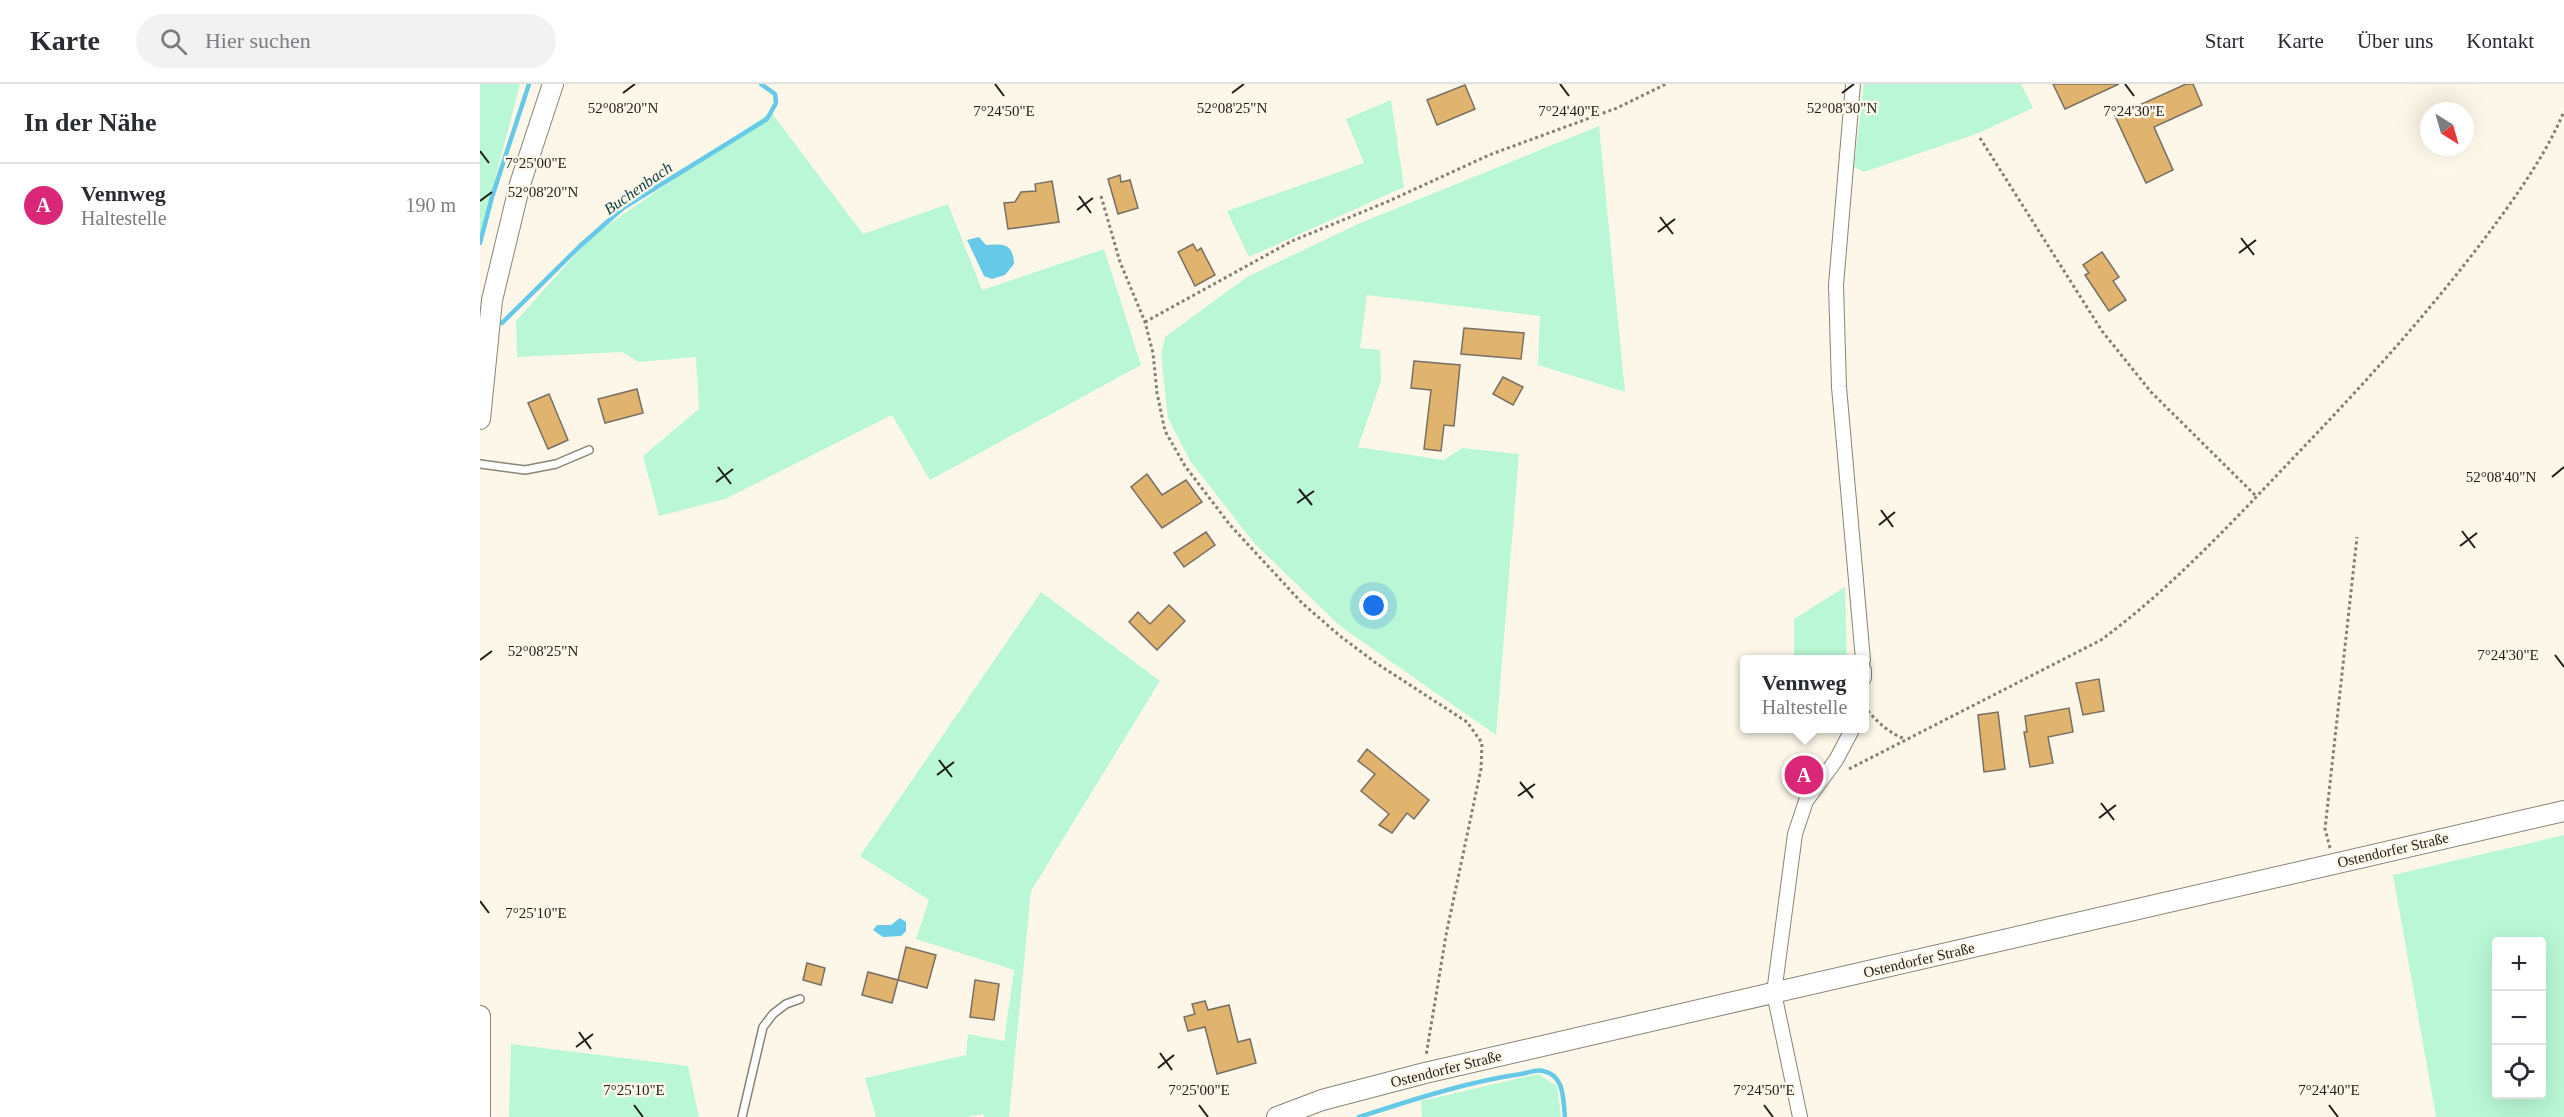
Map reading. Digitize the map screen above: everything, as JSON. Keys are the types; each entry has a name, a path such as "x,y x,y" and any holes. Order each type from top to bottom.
{"main road":[{"path":"480,418 492,300 520,184 553,84"},
{"name":"Ostendorfer Straße","path":"1277,1117 1322,1101 1425,1073 2564,811"},
{"path":"480,1016 480,1115"}],"street":[{"path":"1853,84 1836,285 1839,387 1863,655"},
{"path":"1800,1117 1774,993 1795,834 1806,801 1836,760 1851,733"}],"lane":[{"path":"480,464 525,471 556,464 589,450"},
{"path":"742,1117 763,1027 773,1014 786,1004 800,999"}],"path":[{"path":"1145,322 1292,241 1389,201 1489,155 1617,108 1666,84"},
{"path":"1848,770 2101,640 2138,614 2257,497 2373,375 2460,271 2520,191 2564,111"},
{"path":"1980,138 2102,332 2151,392 2257,497"},
{"path":"1101,196 1120,262 1145,322 1165,431 1185,466 1230,525 1302,603 1376,663 1467,722 1482,743 1481,770 1431,1018 1425,1073"},
{"path":"2333,864 2325,829 2357,537"},
{"path":"1869,711 1885,729 1905,739"}],"green space":[{"path":"480,84 520,84 480,237"},
{"path":"1864,84 2021,84 2033,108 1976,134 1864,172 1854,167"},
{"path":"1391,100 1404,187 1249,257 1227,211 1364,163 1346,119"},
{"path":"771,112 863,234 948,204 982,290 1104,249 1141,365 930,480 892,415 725,499 659,516 643,456 699,409 696,357 639,362 622,352 517,357 516,321 592,236"},
{"path":"1599,126 1625,392 1538,365 1540,316 1367,295 1360,348 1380,350 1381,381 1358,447 1444,460 1462,448 1519,454 1496,735 1340,626 1255,544 1190,461 1168,418 1161,356 1165,337 1247,277 1360,223"},
{"path":"1845,587 1847,655 1794,655 1794,619"},
{"path":"1041,592 1160,681 1031,891 1009,1117 984,1117 983,1114 967,1117 876,1117 865,1078 966,1055 968,1034 1004,1041 1014,970 916,939 929,900 860,856"},
{"path":"2564,835 2564,1117 2436,1117 2393,875"},
{"path":"511,1044 688,1066 699,1117 509,1117"},
{"path":"1538,1074 1557,1086 1561,1117 1422,1117 1421,1101"}],"water":[{"path":"979,237 986,245 1003,245 1012,252 1014,264 1005,275 992,279 984,276 967,240"},
{"path":"900,918 906,922 906,931 901,936 883,937 873,930 877,925 891,925"}],"building":[{"path":"2053,84 2119,84 2065,109"},
{"path":"2186,84 2193,84 2202,105 2154,127 2173,170 2146,183 2115,116"},
{"path":"1465,85 1475,109 1437,125 1427,100"},
{"path":"1120,175 1121,182 1130,180 1138,208 1118,214 1108,179"},
{"path":"1052,181 1059,222 1008,229 1004,203 1015,202 1021,192 1036,191 1035,184"},
{"path":"1193,244 1197,251 1201,248 1215,275 1195,286 1178,252"},
{"path":"2102,252 2119,277 2113,281 2126,300 2109,311 2085,275 2089,273 2083,265"},
{"path":"1464,328 1524,333 1521,359 1461,354"},
{"path":"1414,361 1460,365 1454,426 1444,425 1441,451 1424,449 1431,390 1411,388"},
{"path":"1503,377 1523,387 1513,405 1493,394"},
{"path":"637,389 643,413 605,423 598,399"},
{"path":"549,394 568,440 548,449 528,403"},
{"path":"1147,474 1162,495 1186,480 1202,502 1162,528 1131,487"},
{"path":"1206,532 1215,545 1184,567 1174,553"},
{"path":"1169,605 1185,621 1157,650 1129,622 1138,612 1150,624"},
{"path":"2099,679 2104,711 2083,715 2076,683"},
{"path":"2069,708 2073,732 2048,737 2053,763 2030,767 2024,732 2027,732 2025,716"},
{"path":"1998,712 2005,769 1984,772 1978,715"},
{"path":"1367,749 1429,800 1414,819 1407,813 1392,833 1379,825 1389,814 1361,791 1375,774 1358,761"},
{"path":"906,947 936,955 927,988 898,980"},
{"path":"807,963 825,968 821,985 803,980"},
{"path":"868,972 898,980 892,1003 862,995"},
{"path":"975,980 999,984 994,1020 970,1017"},
{"path":"1205,1001 1208,1010 1229,1005 1238,1042 1250,1039 1256,1063 1217,1074 1205,1027 1188,1031 1184,1017 1195,1014 1192,1004"}],"waterway":[{"path":"480,243 492,197 529,84"},
{"name":"Buchenbach","path":"502,323 580,246 623,208 767,119 776,103 775,94 761,84"},
{"path":"1359,1117 1460,1087 1538,1070 1550,1073 1559,1083 1565,1117"}],"place":[{"name":"Vennweg","path":"1804,775"}]}
